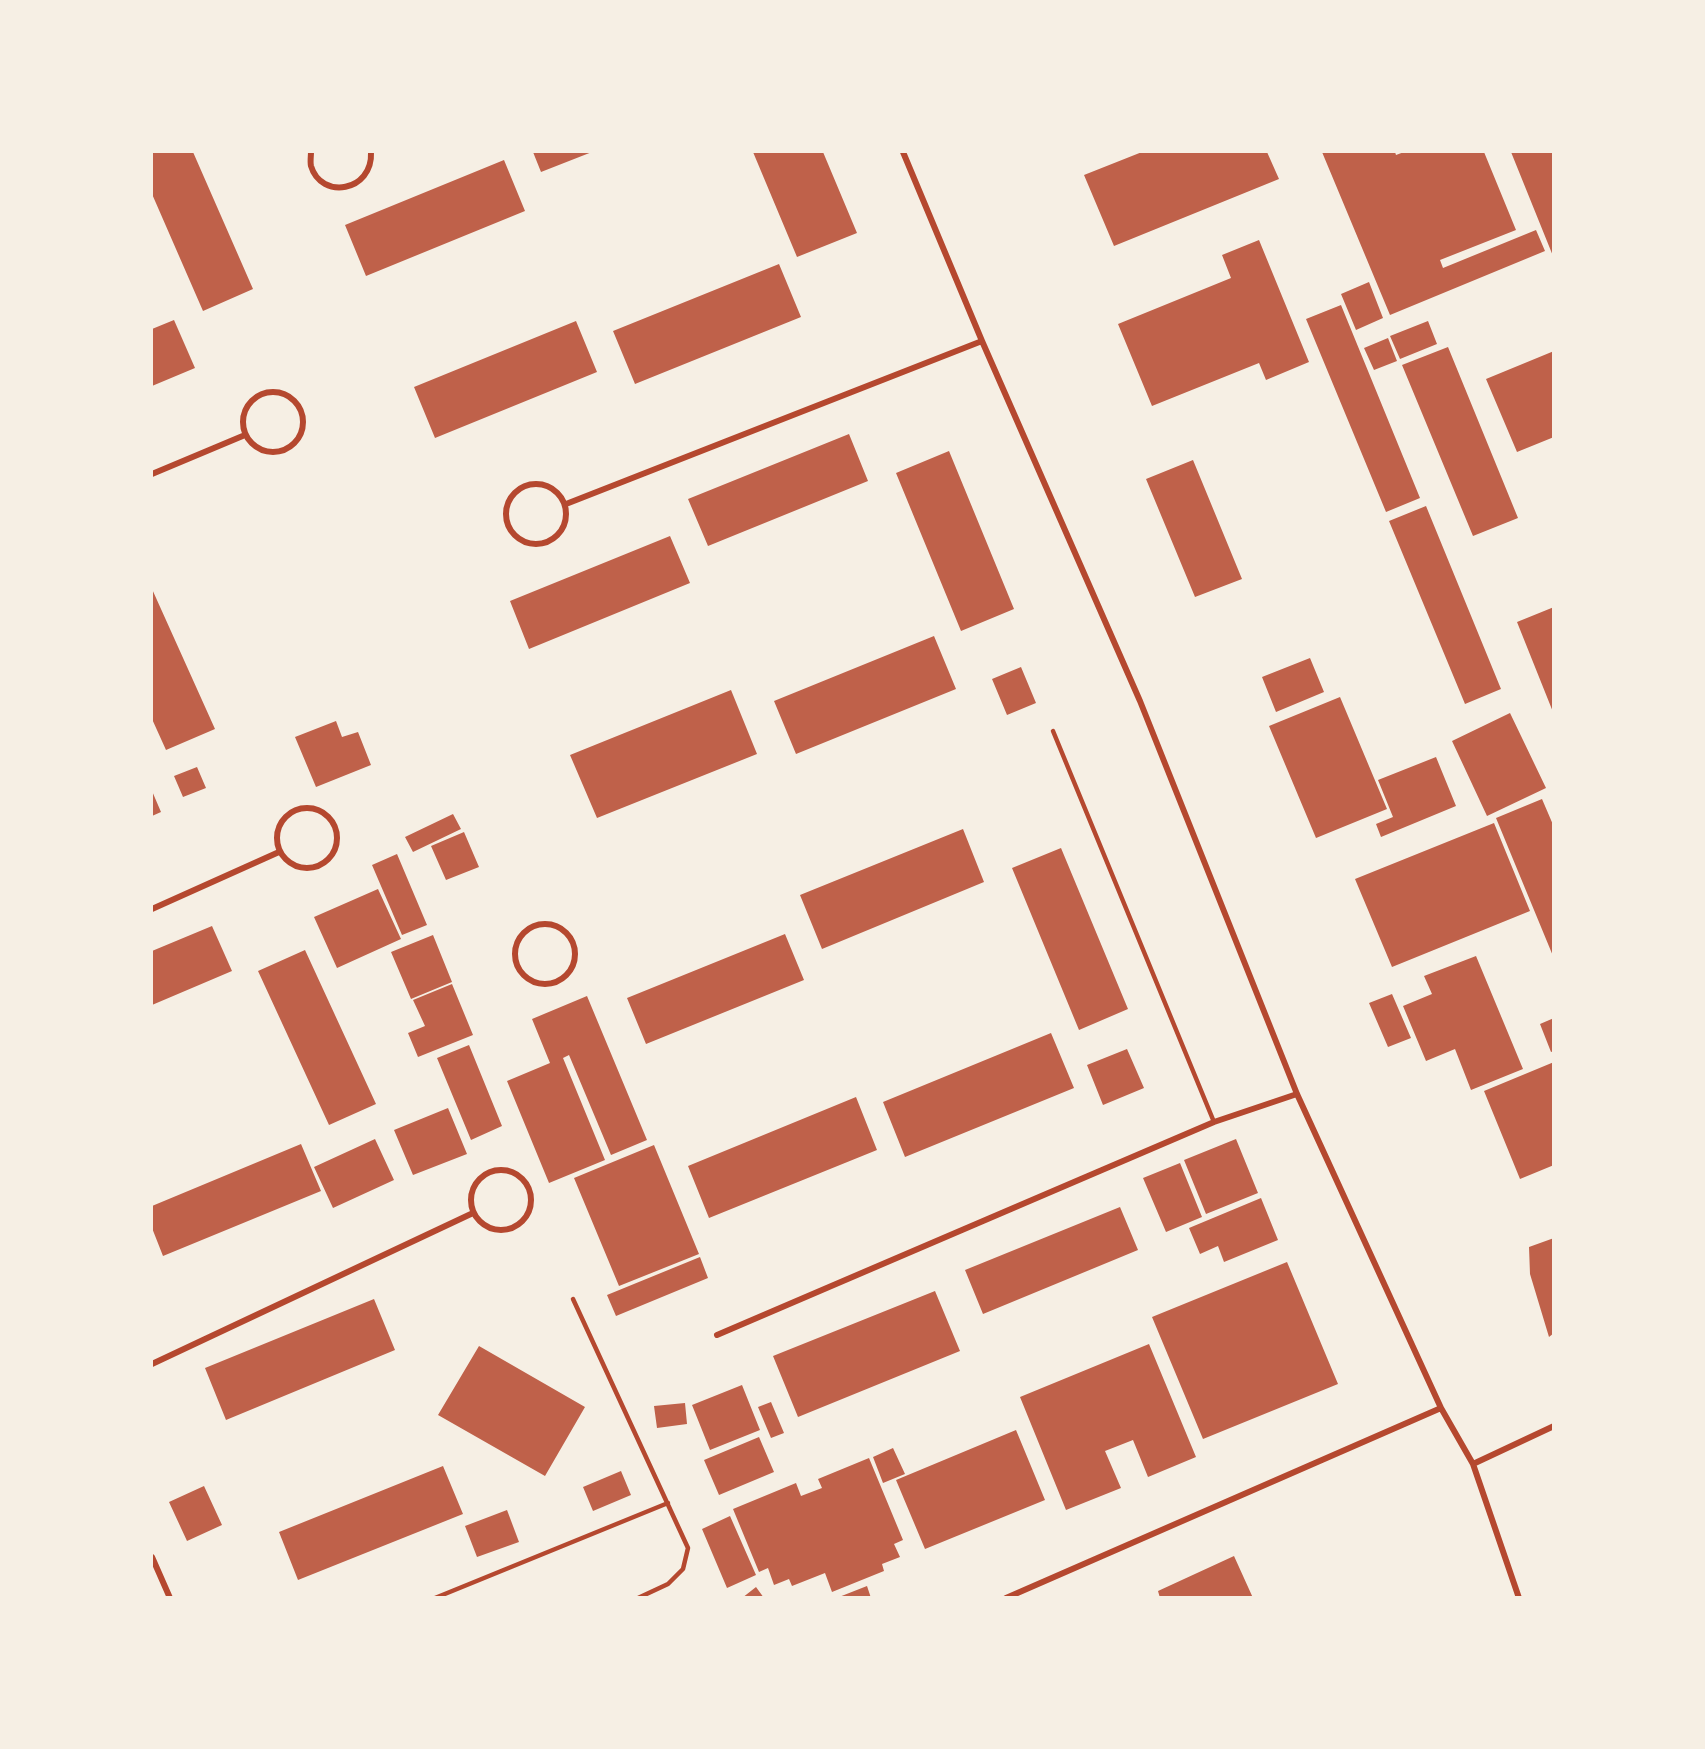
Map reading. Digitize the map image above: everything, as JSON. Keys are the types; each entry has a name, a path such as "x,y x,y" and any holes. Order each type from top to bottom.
{"street":[{"path":"310,152 311,167 320,180 334,188 351,187 364,178 371,164 371,152"},
{"path":"903,152 981,341 1140,701 1297,1094 1441,1408 1473,1464 1519,1598"},
{"path":"566,504 981,341"},
{"path":"275,391 290,396 300,408 304,424 298,439 286,449 270,453 255,447 245,435 242,419 247,404 260,394 275,391"},
{"path":"152,474 245,435"},
{"path":"527,484 543,484 557,491 566,504 567,520 559,535 546,543 530,544 516,537 507,524 506,508 513,493 527,484"},
{"path":"310,808 328,816 337,829 338,838 335,851 324,864 303,869 286,861 279,852 276,837 281,822 294,811 310,808"},
{"path":"152,909 279,852"},
{"path":"548,924 566,932 575,945 574,967 562,980 540,985 525,977 517,968 515,952 519,938 532,927 548,924"},
{"path":"717,1335 1214,1122 1297,1094"},
{"path":"503,1169 519,1175 529,1187 532,1202 527,1218 514,1228 499,1231 484,1225 473,1213 470,1198 476,1183 488,1173 503,1169"},
{"path":"152,1364 473,1213"},
{"path":"1006,1598 1441,1408"},
{"path":"1473,1464 1554,1426"},
{"path":"152,1557 170,1598"}],"lane":[{"path":"1053,732 1214,1122"},
{"path":"573,1299 688,1548 683,1569 668,1584 638,1598"},
{"path":"435,1598 668,1503"}],"building":[{"path":"152,152 193,152 253,289 203,311 152,194"},
{"path":"533,152 592,152 541,172"},
{"path":"753,152 823,152 857,233 797,257"},
{"path":"1142,152 1267,152 1279,179 1114,246 1084,175"},
{"path":"1322,152 1395,152 1396,155 1404,152 1484,152 1516,230 1440,260 1443,268 1536,230 1545,251 1390,315"},
{"path":"1511,152 1554,152 1554,256 1553,256"},
{"path":"504,160 525,211 366,276 345,225"},
{"path":"1259,240 1309,362 1266,380 1259,363 1152,406 1118,324 1231,278 1222,255"},
{"path":"779,264 801,317 635,384 613,331"},
{"path":"1369,282 1383,318 1356,330 1341,294"},
{"path":"1341,305 1420,498 1386,512 1306,319"},
{"path":"174,320 195,368 152,386 152,329"},
{"path":"576,321 597,372 435,438 414,387"},
{"path":"1428,321 1437,344 1400,359 1390,336"},
{"path":"1388,338 1397,361 1374,370 1364,348"},
{"path":"1448,347 1518,518 1473,536 1402,365"},
{"path":"1554,351 1554,437 1517,452 1486,379"},
{"path":"849,434 868,481 708,546 688,499"},
{"path":"949,451 1014,609 961,631 896,473"},
{"path":"1193,460 1242,579 1195,597 1146,479"},
{"path":"1426,506 1501,689 1465,704 1389,521"},
{"path":"670,536 690,583 529,649 510,601"},
{"path":"152,589 215,729 166,750 152,719"},
{"path":"1554,607 1554,712 1553,712 1517,622"},
{"path":"934,636 956,689 796,754 774,701"},
{"path":"1310,658 1324,692 1276,712 1262,677"},
{"path":"1021,667 1036,703 1007,715 992,679"},
{"path":"731,690 757,754 597,818 570,755"},
{"path":"1340,697 1387,809 1316,838 1269,726"},
{"path":"1510,713 1546,788 1487,816 1452,741"},
{"path":"336,721 342,737 358,732 371,765 316,787 295,737"},
{"path":"1436,757 1456,806 1381,837 1376,824 1393,817 1378,780"},
{"path":"197,767 206,788 183,797 174,776"},
{"path":"152,791 161,812 152,816"},
{"path":"1542,799 1554,827 1553,956 1496,818"},
{"path":"453,814 461,829 413,852 405,837"},
{"path":"1494,823 1530,911 1392,967 1355,879"},
{"path":"963,829 984,882 822,949 800,895"},
{"path":"464,832 479,867 446,880 431,846"},
{"path":"1061,848 1128,1009 1079,1030 1012,868"},
{"path":"397,854 427,925 402,935 372,865"},
{"path":"378,889 401,939 337,968 314,917"},
{"path":"212,926 232,971 152,1005 152,951"},
{"path":"785,934 804,980 646,1044 627,998"},
{"path":"433,935 452,982 411,999 391,952"},
{"path":"305,950 376,1104 329,1125 258,971"},
{"path":"1476,956 1523,1069 1471,1090 1455,1049 1426,1061 1403,1006 1432,994 1424,976"},
{"path":"452,984 473,1035 418,1057 408,1033 425,1026 413,1000"},
{"path":"1392,994 1411,1038 1388,1047 1369,1003"},
{"path":"587,996 647,1140 611,1155 569,1055 563,1058 605,1160 549,1183 507,1081 550,1063 532,1019"},
{"path":"1554,1018 1554,1051 1551,1052 1540,1024"},
{"path":"1051,1033 1074,1088 905,1157 883,1102"},
{"path":"469,1045 502,1126 471,1140 437,1058"},
{"path":"1127,1049 1144,1088 1103,1105 1087,1065"},
{"path":"1554,1062 1554,1165 1520,1179 1484,1091"},
{"path":"856,1097 877,1150 709,1218 688,1166"},
{"path":"448,1108 467,1154 413,1175 394,1130"},
{"path":"375,1139 394,1180 333,1208 314,1167"},
{"path":"1236,1139 1258,1193 1206,1214 1184,1160"},
{"path":"301,1144 321,1191 163,1256 152,1228 152,1206"},
{"path":"654,1145 699,1254 619,1286 574,1178"},
{"path":"1180,1163 1202,1217 1166,1232 1143,1178"},
{"path":"1261,1198 1278,1240 1224,1262 1218,1246 1200,1254 1189,1228"},
{"path":"1120,1207 1138,1250 983,1314 965,1270"},
{"path":"1554,1238 1554,1333 1549,1337 1530,1274 1529,1247"},
{"path":"700,1257 708,1278 616,1316 607,1295"},
{"path":"1287,1262 1338,1384 1203,1439 1152,1317"},
{"path":"935,1291 960,1351 798,1417 773,1356"},
{"path":"374,1299 395,1350 226,1420 205,1368"},
{"path":"1149,1344 1196,1457 1148,1477 1133,1440 1105,1451 1121,1488 1066,1510 1020,1397"},
{"path":"479,1346 585,1407 545,1476 438,1415"},
{"path":"742,1385 760,1430 710,1450 692,1405"},
{"path":"771,1402 784,1433 771,1438 758,1407"},
{"path":"685,1403 687,1424 657,1428 654,1406"},
{"path":"1016,1430 1045,1500 925,1549 896,1480"},
{"path":"759,1437 774,1472 719,1495 704,1460"},
{"path":"893,1448 905,1474 883,1483 873,1457"},
{"path":"869,1458 903,1540 894,1544 900,1557 882,1564 884,1571 832,1592 825,1573 792,1586 789,1579 774,1585 768,1568 759,1572 733,1509 796,1483 801,1496 822,1488 818,1479"},
{"path":"443,1466 463,1514 298,1580 279,1532"},
{"path":"621,1471 631,1495 593,1511 583,1487"},
{"path":"204,1486 222,1525 187,1541 169,1502"},
{"path":"507,1510 519,1542 477,1557 465,1526"},
{"path":"730,1516 756,1575 727,1588 702,1529"},
{"path":"1234,1556 1253,1598 1160,1598 1158,1591"},
{"path":"867,1586 871,1598 839,1598 839,1597"},
{"path":"756,1587 764,1598 742,1598"}]}
